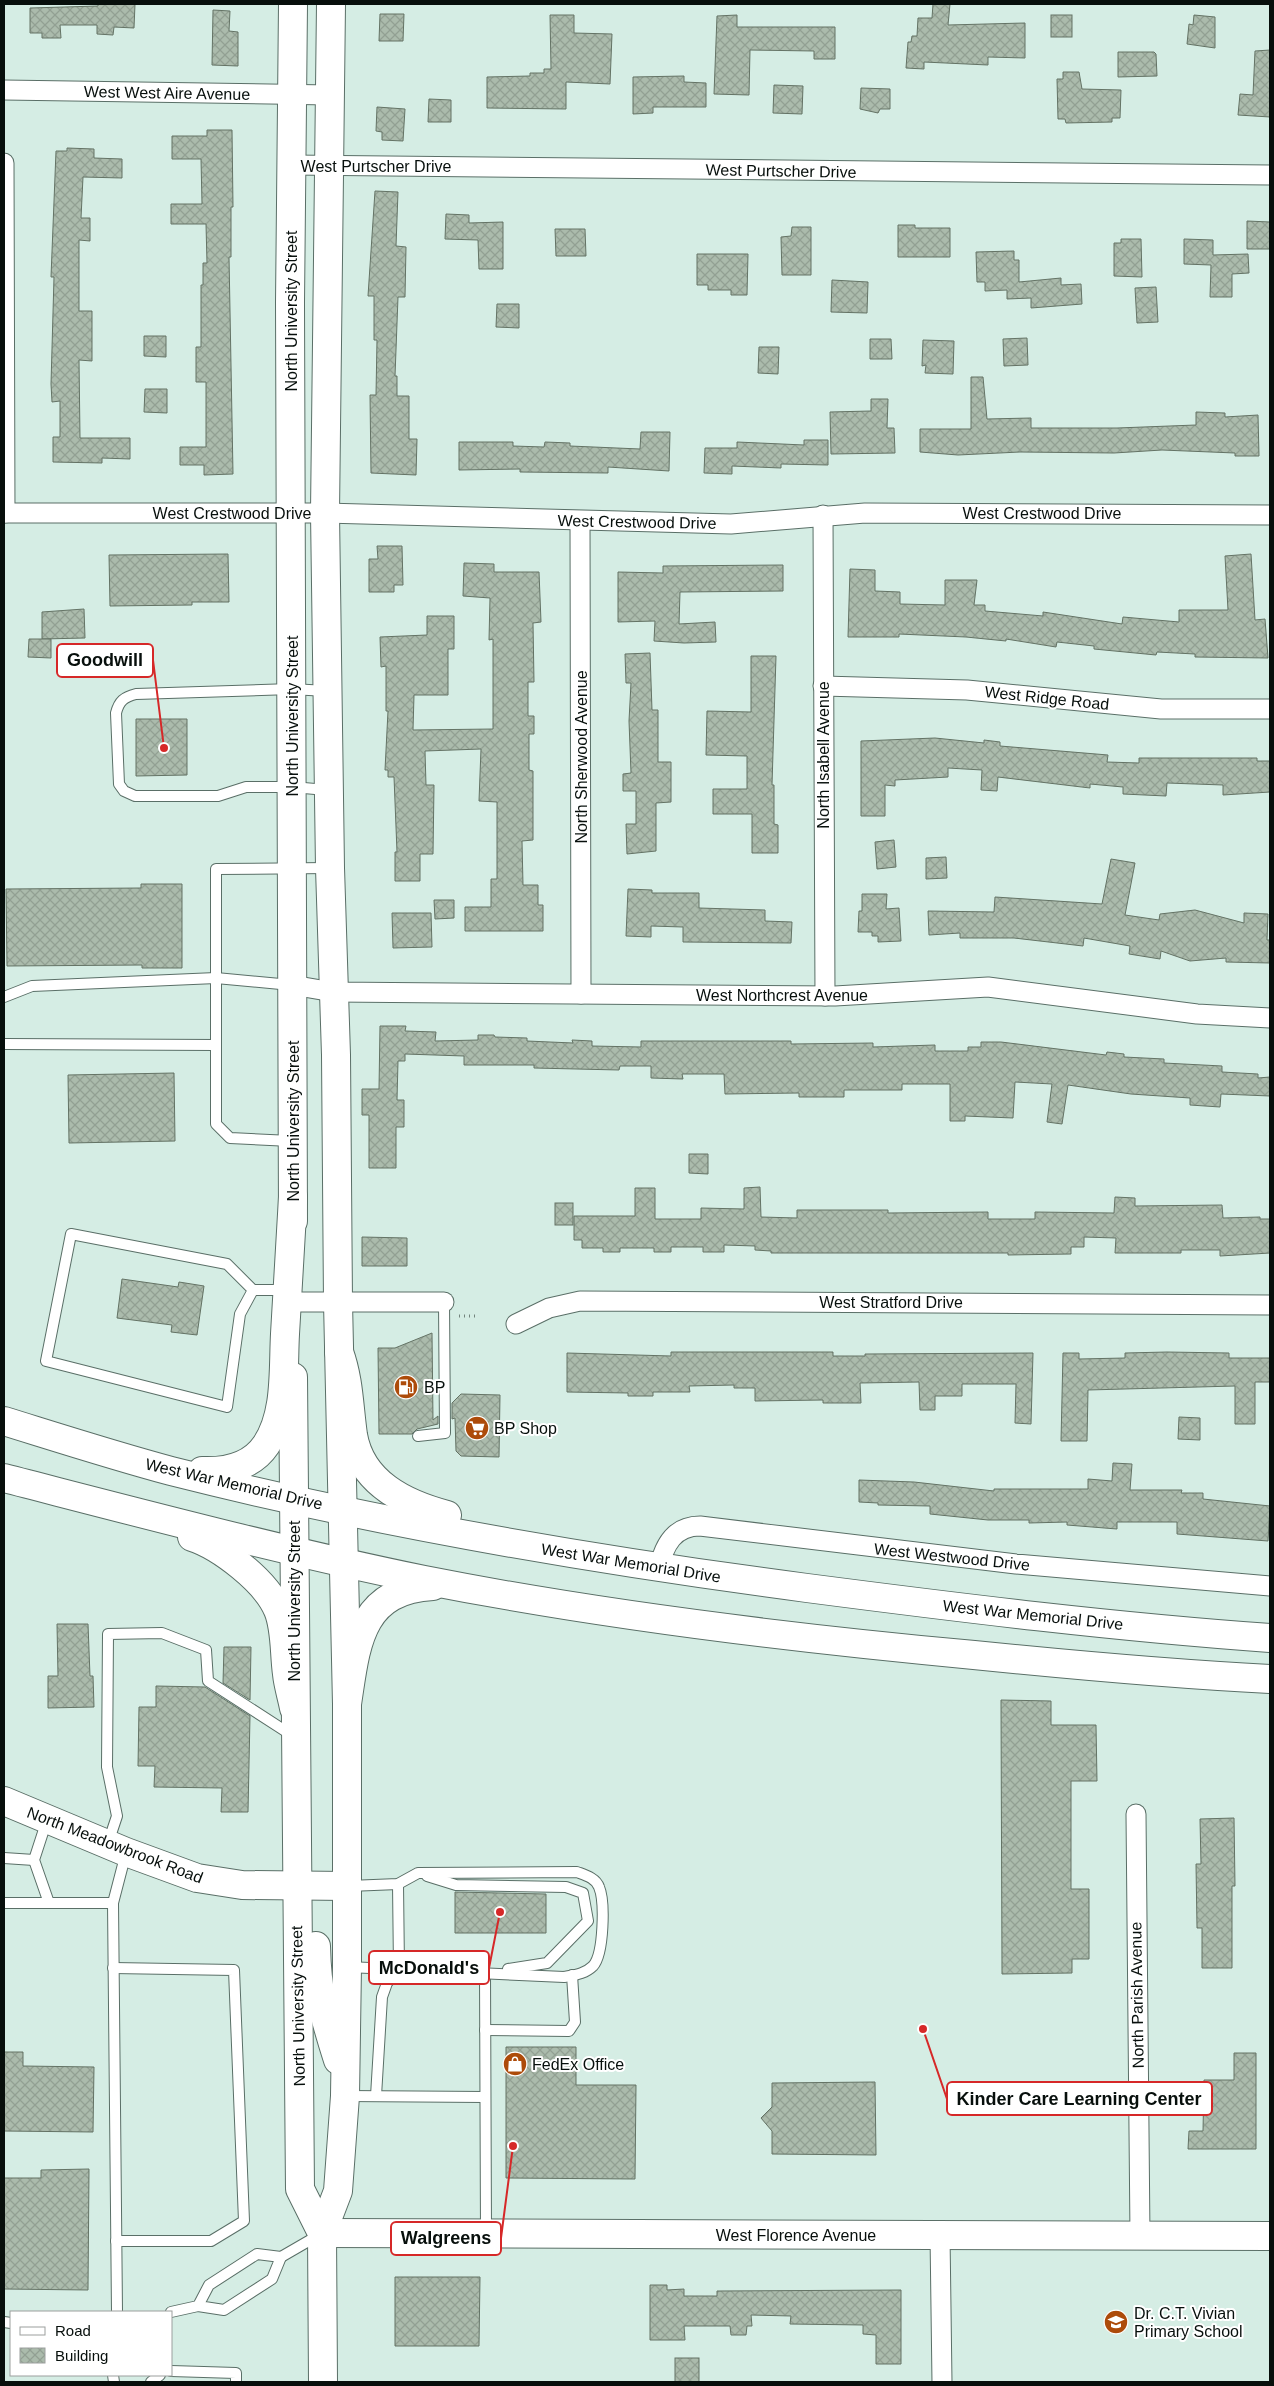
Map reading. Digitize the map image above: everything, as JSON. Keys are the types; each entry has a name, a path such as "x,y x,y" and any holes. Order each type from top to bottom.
{"main road":[{"name":"North University Street","path":"293,4 290,95 293,1141 290,1296 300,2189 322,2233"},
{"name":"North University Street","path":"323,2382 322,2233 338,2191 345,2088 348,1704 338,1302 325,513 331,4"},
{"path":"170,1470 226,1470 250,1460 267,1445 278,1415 290,1296"},
{"path":"339,1352 347,1374 355,1444 367,1468 389,1492 429,1510 487,1526 659,1565"},
{"name":"West War Memorial Drive","path":"4,1421 170,1470 344,1510 555,1552 659,1565 811,1589 1021,1615 1270,1638"},
{"path":"4,1479 293,1552 344,1563 481,1590 662,1620 778,1635 1054,1663 1270,1679"},
{"path":"4,1479 61,1499 196,1539 232,1560 266,1592 278,1609 287,1676 294,1708"},
{"path":"348,1704 355,1651 359,1636 365,1624 386,1601 402,1592 418,1587 481,1590"},
{"name":"North Meadowbrook Road","path":"4,1801 117,1848 197,1878 242,1885 347,1886"},
{"path":"297,1887 313,1907 316,1919 316,1979 320,2006 345,2088"},
{"name":"West Florence Avenue","path":"322,2233 1270,2236"}],"street":[{"name":"West West Aire Avenue","path":"4,90 330,95"},
{"path":"4,163 4,513"},
{"name":"West Purtscher Drive","path":"291,165 1270,175"},
{"name":"West Crestwood Drive","path":"4,513 325,513 731,524 823,515 946,513 1270,515"},
{"name":"North Isabell Avenue","path":"823,515 825,996"},
{"name":"North Sherwood Avenue","path":"580,521 581,994"},
{"name":"West Ridge Road","path":"823,686 967,690 1161,709 1270,710"},
{"name":"West Northcrest Avenue","path":"292,985 333,992 825,996 988,987 1197,1014 1270,1018"},
{"path":"290,1296 338,1302 444,1302"},
{"name":"West Stratford Drive","path":"516,1324 562,1303 588,1301 1270,1305"},
{"name":"West Westwood Drive","path":"659,1565 672,1536 686,1527 700,1526 1016,1564 1270,1586"},
{"name":"North Parish Avenue","path":"1136,1814 1140,2236"},
{"path":"940,2235 942,2382"}],"lane":[{"path":"328,691 291,689 136,694 127,696 119,702 116,713 119,784 124,791 135,796 218,796 246,787 292,787 330,791"},
{"path":"293,1141 230,1138 221,1132 216,1124 216,869 330,868"},
{"path":"4,997 32,986 216,978 292,985"},
{"path":"4,1044 216,1045"},
{"path":"253,1290 240,1314 227,1407 46,1361 71,1234 227,1264 253,1290 290,1296"},
{"path":"418,1436 445,1433 444,1302"},
{"path":"117,2311 113,1903 117,1816 107,1767 108,1634 162,1634 206,1650 208,1681 295,1738"},
{"path":"48,1820 34,1860 49,1903"},
{"path":"4,1858 34,1860"},
{"path":"347,1886 398,1884 418,1873 577,1872 593,1878 599,1887 603,1939 593,1966 580,1974 572,1975 347,1967"},
{"path":"418,1873 456,1886 566,1887 583,1894 588,1921 547,1963 485,1973"},
{"path":"376,2096 382,1997 387,1983 399,1969 398,1884"},
{"path":"4,1903 113,1903"},
{"path":"113,1968 234,1970 244,2221 211,2241 116,2241"},
{"path":"485,1973 486,2234"},
{"path":"485,2030 569,2031 575,2022 572,1975"},
{"path":"345,2088 376,2096 485,2097"},
{"path":"198,2306 209,2285 257,2254 280,2257 322,2233"},
{"path":"172,2312 198,2306 224,2310 272,2279 280,2257"},
{"path":"172,2371 236,2373 236,2382"}],"building":[{"path":"98,4 135,4 134,28 114,27 113,35 97,34 97,25 60,25 61,38 42,38 42,33 30,33 30,8 98,6"},
{"path":"933,4 950,4 948,25 1025,23 1025,58 988,57 988,65 924,62 924,69 906,68 908,42 911,42 912,36 917,36 918,18 932,18"},
{"path":"213,10 230,11 229,31 238,32 238,66 212,65"},
{"path":"380,14 404,14 403,41 379,41"},
{"path":"550,15 574,15 574,33 612,34 610,84 566,82 566,109 487,108 487,77 530,76 530,73 544,73 544,69 551,69"},
{"path":"737,15 737,27 835,27 835,59 814,59 814,51 750,50 749,95 714,94 717,16"},
{"path":"1051,15 1072,15 1072,37 1051,37"},
{"path":"1194,15 1215,17 1215,48 1187,44 1189,24 1193,25"},
{"path":"1270,50 1270,117 1238,115 1240,94 1253,95 1255,51"},
{"path":"1118,52 1154,52 1156,54 1157,76 1118,77"},
{"path":"1063,72 1079,72 1082,89 1121,90 1120,118 1112,118 1112,122 1066,123 1065,119 1058,119 1057,79 1063,79"},
{"path":"684,76 684,82 706,83 706,107 653,107 653,113 633,114 633,77"},
{"path":"774,85 803,86 802,114 773,113"},
{"path":"861,88 890,89 890,109 880,109 878,113 860,109"},
{"path":"429,99 451,100 451,122 428,122"},
{"path":"377,107 405,109 403,141 382,140 382,132 376,131"},
{"path":"207,130 232,130 233,207 231,207 231,257 229,257 233,474 204,475 204,465 180,465 180,447 206,447 206,382 196,382 196,347 201,347 201,285 203,285 203,263 207,263 206,224 171,224 171,204 202,204 201,159 172,159 172,136 207,136"},
{"path":"67,148 94,149 94,158 122,159 122,178 83,177 81,218 90,218 90,241 79,240 79,311 92,311 92,361 79,360 80,438 130,438 130,459 102,458 102,463 53,462 53,437 60,437 60,401 52,402 51,384 54,277 51,277 56,151 67,151"},
{"path":"375,191 398,192 396,246 406,247 405,297 398,297 395,376 397,376 397,396 409,396 409,439 417,439 416,475 371,473 370,395 376,395 377,340 374,340 374,296 368,296"},
{"path":"446,214 469,215 469,223 503,222 503,269 479,269 478,240 445,239"},
{"path":"1247,221 1270,222 1270,249 1247,249"},
{"path":"898,225 915,225 915,228 950,228 950,257 898,257"},
{"path":"792,227 811,227 811,275 782,275 781,237 791,236"},
{"path":"555,229 585,229 586,256 556,256"},
{"path":"1121,239 1141,239 1142,277 1114,276 1114,243 1121,243"},
{"path":"1184,239 1213,240 1213,255 1248,254 1249,273 1232,274 1232,297 1210,297 1211,265 1184,264"},
{"path":"1014,251 1014,260 1019,260 1019,282 1061,278 1061,285 1081,284 1082,304 1031,308 1031,298 1007,299 1007,290 985,291 985,282 977,282 976,252"},
{"path":"697,254 748,254 747,295 731,295 731,290 708,290 708,285 697,285"},
{"path":"832,280 868,282 867,313 831,312"},
{"path":"1156,287 1158,322 1137,323 1135,288"},
{"path":"497,304 519,304 519,328 496,327"},
{"path":"144,336 166,336 166,357 144,356"},
{"path":"1027,338 1028,365 1004,366 1003,339"},
{"path":"870,339 891,339 892,359 870,359"},
{"path":"923,340 954,341 953,374 925,373 926,365 922,366"},
{"path":"759,347 779,347 778,374 758,373"},
{"path":"971,377 983,377 987,419 1031,418 1031,428 1117,428 1196,425 1196,412 1225,413 1225,417 1258,415 1259,456 1235,456 1235,453 1162,450 1114,453 1020,452 958,455 920,452 920,429 971,429"},
{"path":"145,389 167,389 167,413 144,412"},
{"path":"871,399 888,399 887,428 894,428 895,453 831,454 830,412 871,411"},
{"path":"641,432 670,432 669,471 608,467 608,473 520,472 520,469 459,470 459,442 513,442 513,446 544,447 545,442 570,443 570,446 640,449"},
{"path":"804,440 828,440 828,465 781,464 781,468 732,466 732,474 704,473 705,448 737,448 737,442 804,445"},
{"path":"377,546 402,546 403,585 394,585 394,592 369,592 369,559 378,559"},
{"path":"228,554 229,602 192,602 192,605 110,606 109,555"},
{"path":"1251,554 1255,620 1265,619 1268,658 1195,657 1195,654 1157,652 1156,655 1094,649 1094,646 1057,642 1056,647 1006,639 1006,641 966,637 899,634 899,637 848,637 850,569 875,570 875,591 900,592 900,604 945,605 945,580 977,580 974,605 985,605 985,611 1043,616 1043,612 1122,624 1123,617 1179,622 1179,610 1228,610 1225,556"},
{"path":"464,563 494,564 494,572 539,572 541,622 533,623 534,682 528,682 528,716 534,716 534,734 529,734 529,770 533,771 533,840 522,841 523,885 538,885 538,905 543,905 543,931 465,931 465,907 491,907 491,879 497,879 497,802 479,801 481,749 425,751 426,785 434,785 433,854 420,854 420,881 395,881 395,852 397,852 394,777 388,777 388,770 385,770 388,711 386,711 386,666 381,667 380,637 427,635 427,616 454,616 454,649 448,649 448,695 414,695 413,730 493,729 493,639 489,640 490,598 463,596"},
{"path":"783,565 783,591 680,592 679,624 715,622 716,642 684,643 654,641 655,621 618,622 618,572 663,573 663,566"},
{"path":"84,609 85,638 42,639 42,612"},
{"path":"29,639 51,639 51,658 28,657"},
{"path":"650,653 652,710 658,710 658,762 671,762 671,802 656,803 656,851 627,854 626,824 636,824 636,791 623,791 623,774 631,773 629,721 631,683 626,683 625,654"},
{"path":"751,656 776,656 772,785 774,785 774,824 778,825 778,853 752,853 752,814 713,814 713,789 747,789 747,756 706,755 707,711 751,712"},
{"path":"136,719 187,719 187,775 136,776"},
{"path":"935,738 984,743 984,740 1000,742 1000,746 1108,755 1107,762 1139,763 1139,758 1257,758 1257,761 1270,761 1270,792 1223,795 1223,785 1167,783 1166,796 1123,794 1123,787 1090,784 1090,788 998,777 997,791 981,790 982,770 948,768 948,777 895,780 895,786 885,785 885,816 861,816 861,741"},
{"path":"894,840 896,867 877,869 875,842"},
{"path":"946,857 947,878 926,879 926,858"},
{"path":"1111,859 1135,863 1125,915 1159,920 1160,914 1195,910 1244,923 1244,913 1268,914 1267,940 1270,940 1270,963 1226,962 1226,958 1190,961 1161,951 1160,959 1129,954 1130,946 1084,938 1083,946 1014,938 960,938 960,933 929,935 928,911 994,912 995,897 1102,904"},
{"path":"141,884 182,884 182,968 142,968 142,965 7,966 6,889 141,888"},
{"path":"628,889 652,890 652,893 699,893 699,908 765,910 765,921 792,922 791,943 683,942 683,927 651,926 651,937 626,936"},
{"path":"862,894 887,894 886,909 899,908 901,941 878,942 878,936 872,936 872,932 858,932 859,911 862,911"},
{"path":"434,900 454,900 454,918 435,919"},
{"path":"392,913 431,913 432,947 393,948"},
{"path":"380,1026 406,1026 405,1031 436,1032 435,1041 478,1040 478,1035 494,1035 495,1037 527,1038 527,1041 573,1043 572,1040 592,1041 592,1046 641,1047 641,1041 791,1041 791,1044 873,1043 873,1047 935,1045 935,1051 968,1051 968,1047 981,1047 981,1042 1001,1042 1106,1055 1107,1052 1124,1054 1124,1057 1164,1059 1164,1063 1222,1066 1222,1072 1258,1074 1258,1078 1270,1077 1270,1096 1221,1094 1220,1107 1190,1105 1190,1098 1131,1094 1068,1085 1062,1124 1047,1122 1052,1084 1015,1082 1013,1118 965,1116 965,1121 950,1121 950,1084 902,1084 902,1090 844,1090 844,1097 799,1097 799,1093 725,1094 724,1074 682,1074 683,1079 651,1078 651,1066 620,1066 619,1070 534,1068 534,1065 464,1065 464,1056 405,1054 405,1061 398,1061 397,1100 404,1100 404,1127 396,1127 396,1168 369,1168 369,1115 362,1115 362,1089 379,1089"},
{"path":"174,1073 175,1141 69,1143 68,1075"},
{"path":"689,1154 708,1154 708,1174 689,1173"},
{"path":"760,1187 761,1217 797,1218 797,1210 888,1210 888,1213 988,1212 988,1219 1035,1219 1035,1212 1114,1213 1115,1197 1135,1198 1135,1206 1222,1205 1223,1218 1260,1217 1260,1219 1270,1219 1270,1253 1220,1256 1220,1250 1181,1250 1181,1253 1115,1253 1116,1238 1084,1237 1084,1247 1071,1247 1071,1254 1008,1255 1008,1253 771,1253 771,1251 755,1250 755,1246 724,1245 724,1252 703,1252 703,1247 671,1247 671,1252 654,1252 654,1248 620,1248 620,1252 603,1252 603,1248 582,1248 582,1240 574,1240 574,1216 635,1216 635,1188 655,1188 655,1219 701,1219 701,1208 744,1209 744,1188"},
{"path":"555,1203 573,1203 573,1225 555,1225"},
{"path":"362,1237 407,1238 407,1266 362,1266"},
{"path":"122,1279 178,1287 179,1282 204,1286 197,1335 171,1332 172,1325 117,1318"},
{"name":"BP","path":"432,1333 433,1420 438,1416 438,1424 417,1429 412,1434 379,1434 378,1348 395,1348"},
{"path":"671,1352 833,1352 833,1356 865,1356 865,1354 1033,1353 1031,1424 1015,1423 1016,1384 962,1384 962,1396 935,1396 935,1410 920,1410 919,1382 860,1383 861,1403 823,1403 823,1400 755,1401 755,1388 734,1388 734,1385 689,1386 690,1392 653,1392 653,1396 628,1396 628,1393 567,1392 567,1353 671,1356"},
{"path":"1063,1353 1079,1353 1079,1359 1125,1358 1125,1353 1229,1353 1229,1358 1270,1358 1270,1382 1255,1382 1255,1424 1235,1424 1235,1386 1088,1390 1087,1441 1061,1441"},
{"name":"BP Shop","path":"461,1394 500,1395 499,1457 461,1456 456,1451 455,1418 452,1419 452,1403"},
{"path":"1179,1417 1200,1418 1200,1440 1178,1439"},
{"path":"1113,1463 1132,1464 1130,1490 1182,1490 1181,1493 1203,1493 1203,1499 1270,1506 1268,1541 1177,1534 1177,1522 1117,1522 1117,1529 1067,1525 1067,1522 1029,1523 1029,1520 988,1520 930,1514 930,1506 878,1505 878,1503 859,1502 859,1480 914,1482 994,1491 994,1489 1088,1489 1088,1479 1112,1481"},
{"path":"57,1624 88,1624 90,1676 93,1676 94,1707 48,1708 48,1676 58,1676"},
{"path":"224,1647 251,1647 250,1700 223,1683"},
{"path":"156,1686 205,1687 250,1716 248,1812 221,1812 222,1788 154,1787 155,1766 138,1766 139,1707 156,1707"},
{"path":"1001,1700 1051,1701 1051,1725 1096,1725 1097,1781 1071,1781 1071,1889 1089,1889 1089,1959 1072,1959 1072,1973 1002,1974"},
{"path":"1234,1818 1235,1886 1232,1886 1232,1968 1202,1968 1202,1928 1197,1928 1196,1864 1201,1864 1200,1819"},
{"path":"455,1892 546,1894 546,1933 455,1933"},
{"path":"506,2047 576,2047 576,2085 636,2085 635,2179 506,2178"},
{"path":"4,2052 23,2052 23,2066 94,2067 93,2132 4,2131"},
{"path":"1234,2053 1256,2053 1256,2149 1188,2149 1189,2131 1203,2131 1204,2080 1234,2080"},
{"path":"875,2082 876,2155 772,2154 772,2131 761,2118 772,2107 772,2083"},
{"path":"89,2169 88,2290 4,2289 4,2178 41,2178 41,2170"},
{"path":"395,2277 480,2277 479,2346 395,2346"},
{"path":"650,2285 667,2285 667,2290 684,2289 684,2296 717,2296 717,2291 901,2290 901,2364 876,2364 876,2335 863,2334 863,2325 790,2324 791,2316 751,2315 752,2326 747,2326 746,2335 731,2335 730,2326 684,2326 685,2340 650,2340"},
{"path":"675,2358 699,2358 699,2382 675,2382"}],"place":[{"name":"Goodwill","path":"164,748"},
{"name":"BP","path":"406,1387"},
{"name":"BP Shop","path":"477,1428"},
{"name":"McDonald's","path":"500,1912"},
{"name":"Kinder Care Learning Center","path":"923,2029"},
{"name":"FedEx Office","path":"515,2064"},
{"name":"Walgreens","path":"513,2146"},
{"name":"Dr. C.T. Vivian Primary School","path":"1116,2322"}]}
